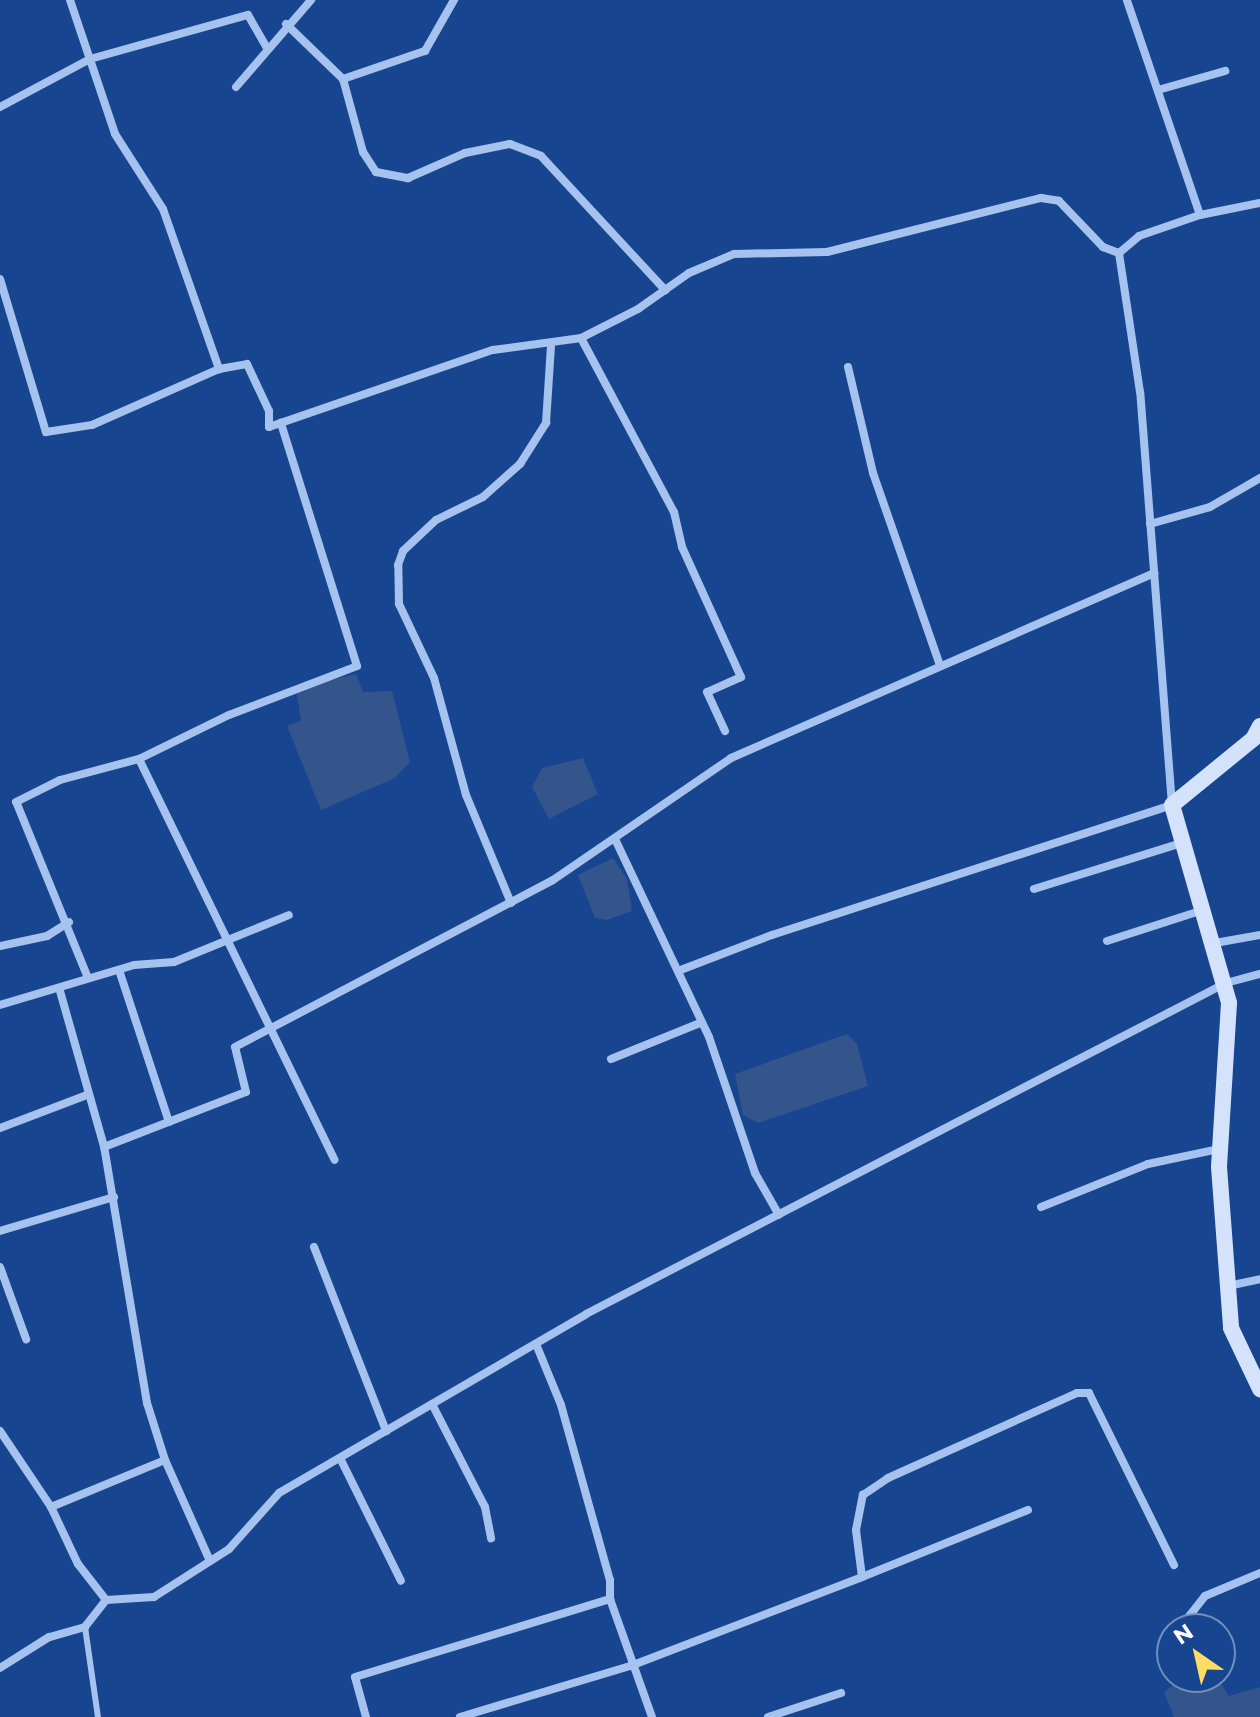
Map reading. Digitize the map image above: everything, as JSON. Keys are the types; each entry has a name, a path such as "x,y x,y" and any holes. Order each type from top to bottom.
{"street":[{"path":"70,0 115,134 163,209 219,369"},
{"path":"236,87 286,24 311,0"},
{"path":"343,79 425,51 454,0"},
{"path":"1127,0 1200,215"},
{"path":"0,107 90,59 248,15 267,48"},
{"path":"286,24 343,79 363,152 376,172 408,178 465,153 510,144 541,156 665,290"},
{"path":"1158,90 1225,71"},
{"path":"0,279 46,432 92,425 219,369 247,364 269,411 269,427 493,350 551,345 581,338 689,273 734,254 827,252 1041,198 1059,201 1103,247 1119,253"},
{"path":"1119,253 1139,236 1200,215 1260,203"},
{"path":"1119,253 1140,392 1172,805 1215,943 1229,1003 1220,1149 1231,1328 1260,1389"},
{"path":"581,338 674,512 682,547 741,677 707,692 725,731"},
{"path":"511,903 466,795 434,678 399,604 398,565 403,551 436,520 483,497 520,464 546,423 551,345"},
{"path":"848,367 873,473 939,663"},
{"path":"88,978 69,922 16,802 60,780 139,759 229,715 357,666 281,423"},
{"path":"1150,524 1210,507 1260,478"},
{"path":"104,1147 246,1092 235,1047 511,903 615,839 731,758 939,663 1154,573"},
{"path":"678,971 772,935 1172,805 1253,739 1260,726"},
{"path":"139,759 335,1160"},
{"path":"615,839 725,1075 755,1173 779,1215"},
{"path":"1034,889 1183,843"},
{"path":"1107,941 1203,910"},
{"path":"0,1005 60,991 88,978 119,970 174,962 228,936 289,915"},
{"path":"0,946 47,936 69,922"},
{"path":"1215,943 1260,935"},
{"path":"119,970 169,1122"},
{"path":"0,1668 49,1637 85,1627 106,1600 154,1597 229,1549 279,1493 536,1344 1226,983 1260,974"},
{"path":"60,991 104,1147 147,1403 165,1460 210,1561"},
{"path":"611,1059 700,1023"},
{"path":"0,1128 87,1095"},
{"path":"1041,1207 1148,1164 1220,1149"},
{"path":"0,1231 114,1197"},
{"path":"314,1247 386,1431"},
{"path":"0,1267 26,1339"},
{"path":"1228,1286 1260,1279"},
{"path":"536,1344 561,1405 610,1580 610,1599 652,1717"},
{"path":"862,1577 856,1530 863,1495 888,1478 1077,1393 1089,1393 1174,1565"},
{"path":"432,1404 485,1507 491,1538"},
{"path":"0,1431 51,1507 78,1564 106,1600"},
{"path":"340,1458 401,1581"},
{"path":"51,1507 165,1460"},
{"path":"460,1717 633,1665 1028,1510"},
{"path":"1192,1613 1205,1596 1260,1573"},
{"path":"366,1717 355,1677 610,1599"},
{"path":"768,1717 841,1693"}],"lane":[{"path":"85,1627 98,1717"}],"water":[{"path":"356,674 363,692 392,691 410,762 395,778 321,810 287,726 301,721 296,688"},
{"path":"583,758 598,794 549,819 532,787 542,768"},
{"path":"613,858 627,879 632,911 607,920 595,918 578,875"},
{"path":"847,1034 857,1044 868,1086 758,1123 743,1115 735,1074"},
{"path":"1260,1687 1260,1717 1174,1717 1164,1693 1227,1693 1229,1696"}]}
